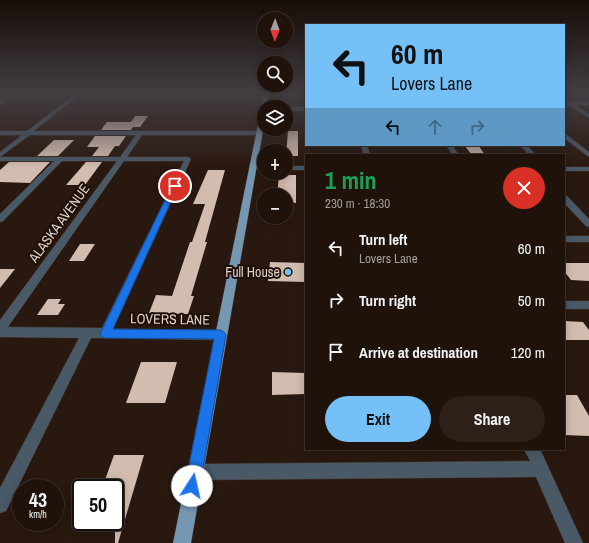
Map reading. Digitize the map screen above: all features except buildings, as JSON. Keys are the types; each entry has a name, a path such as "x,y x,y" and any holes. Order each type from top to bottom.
{"main road":[{"path":"182,543 220,335 257,176"}],"street":[{"path":"0,155 49,117"},
{"path":"0,133 257,133"},
{"name":"ALASKA AVENUE","path":"0,329 140,134"},
{"path":"565,136 589,155"},
{"path":"524,146 532,154"},
{"path":"0,159 188,159 105,334"},
{"path":"0,219 60,159"},
{"path":"293,168 305,168"},
{"path":"565,169 589,169"},
{"path":"565,199 589,224"},
{"path":"565,239 589,239"},
{"path":"565,305 589,305"},
{"name":"LOVERS LANE","path":"0,332 220,335"},
{"path":"0,505 88,333"},
{"path":"532,450 574,543"},
{"path":"195,472 541,469"}],"place":[{"name":"Full House","path":"288,272"}],"route":[{"path":"175,186 105,334 220,335 192,486"}]}
